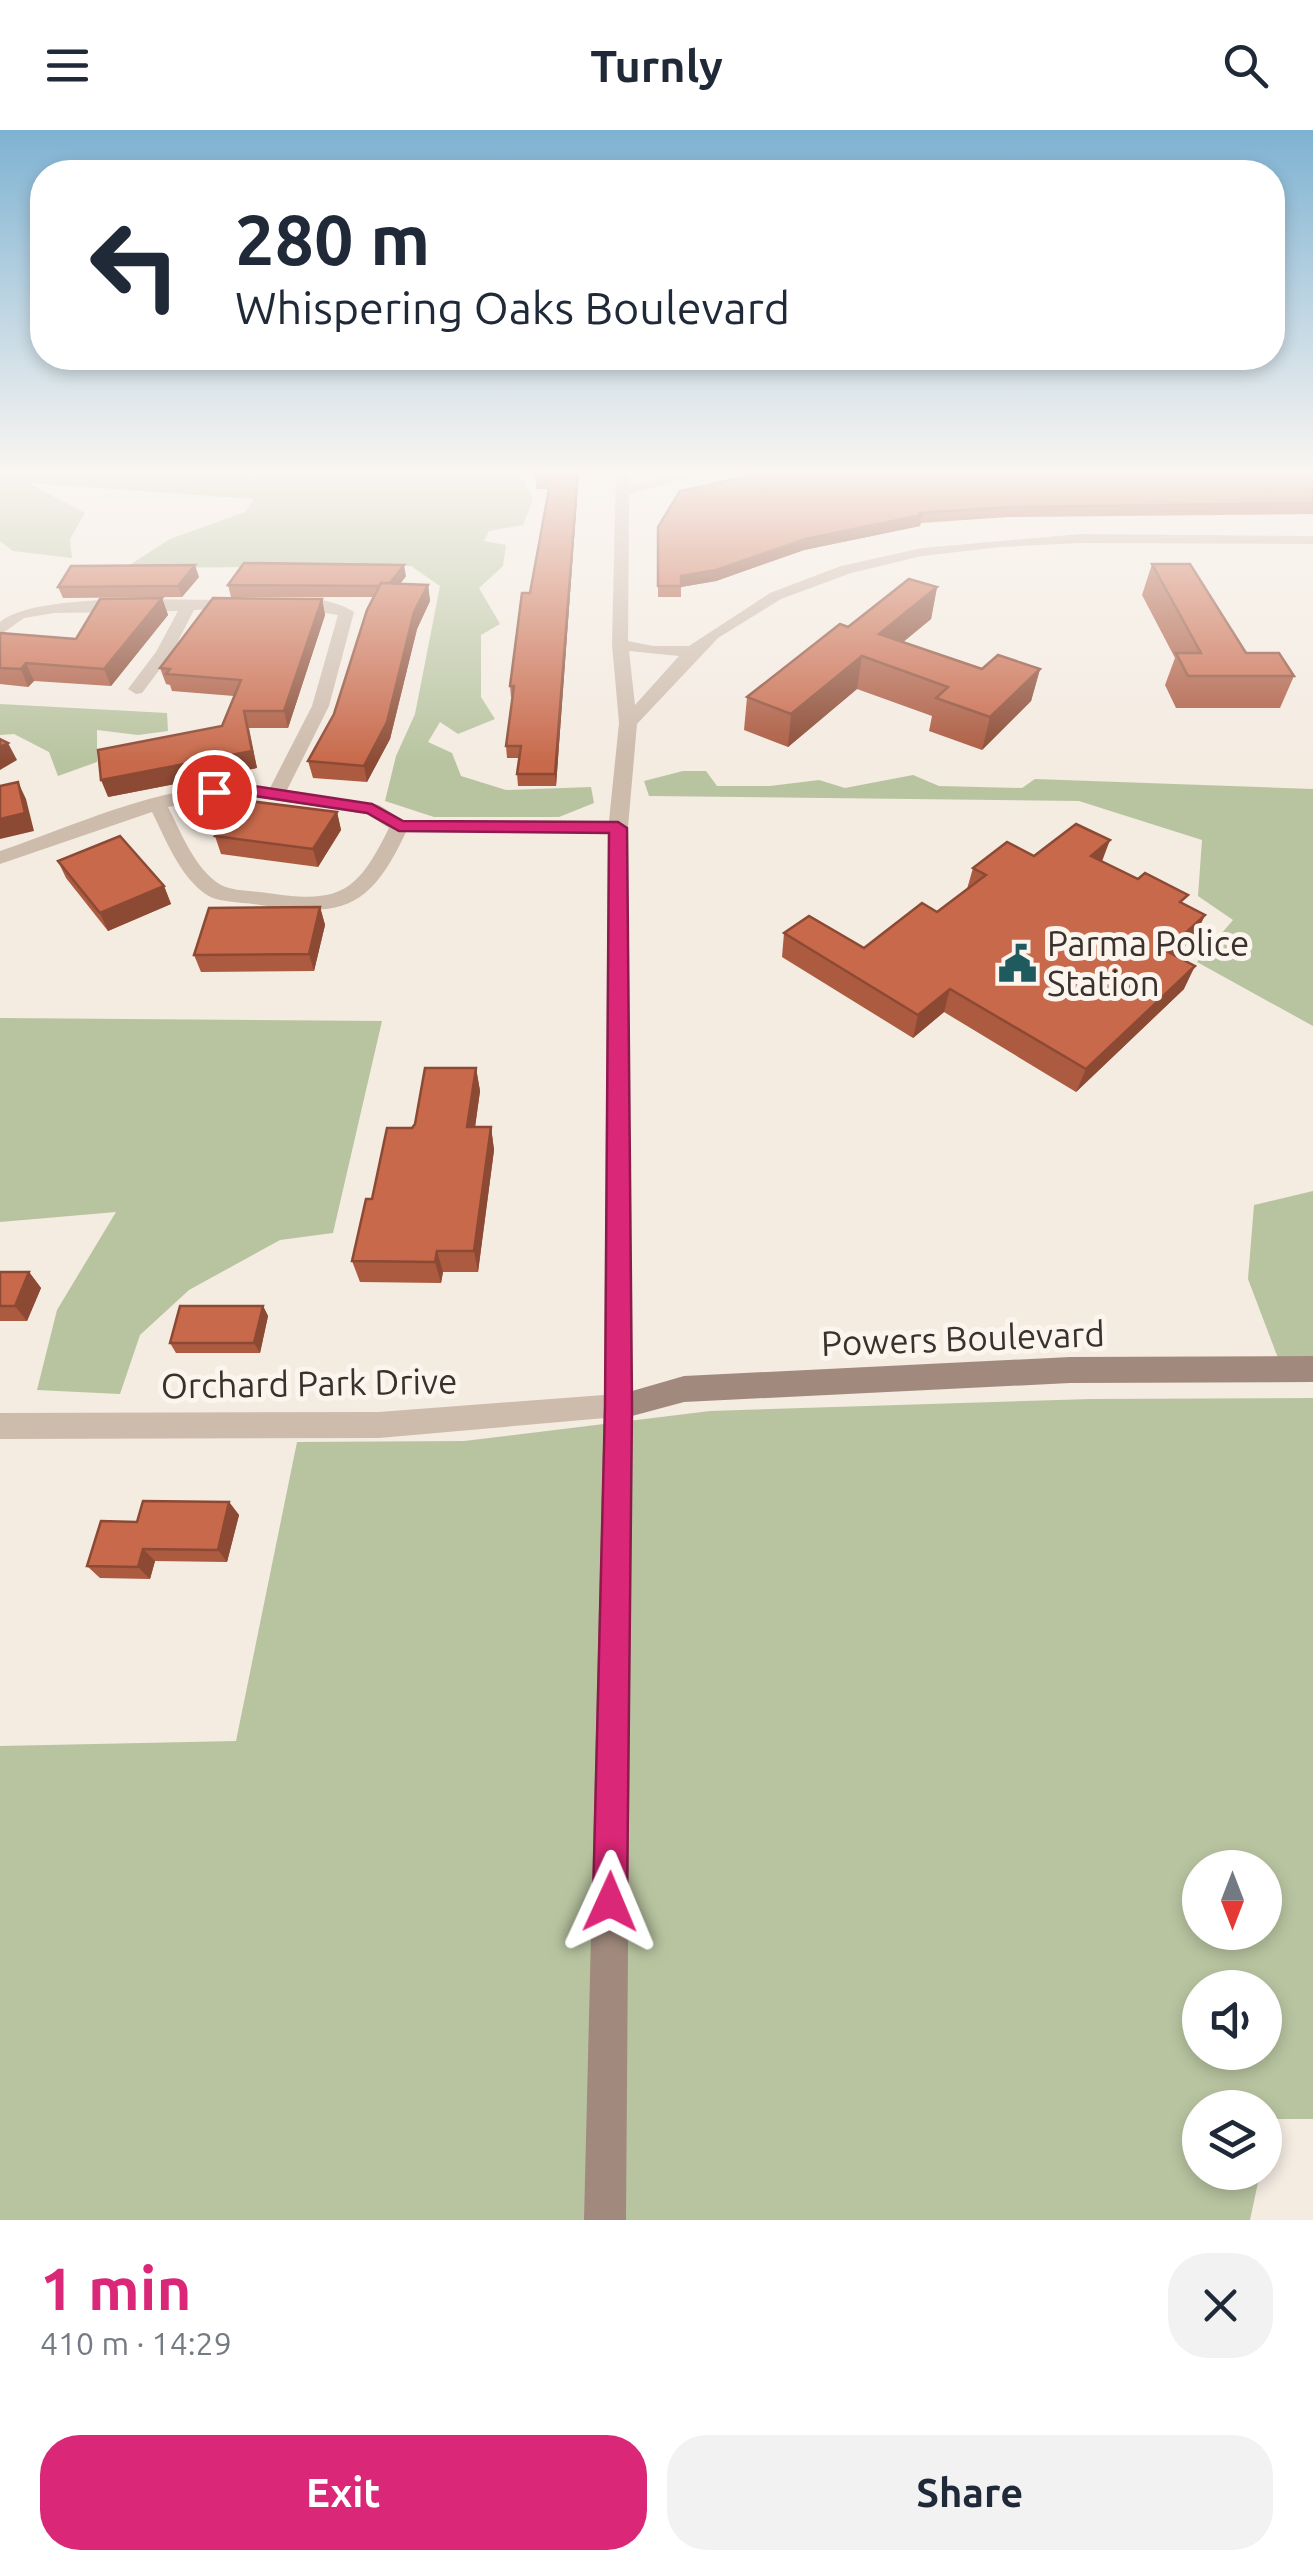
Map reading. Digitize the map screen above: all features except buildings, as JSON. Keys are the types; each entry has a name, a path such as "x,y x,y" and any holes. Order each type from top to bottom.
{"street":[{"path":"604,2220 618,1407 618,828 628,724 620,644 620,569"},
{"path":"628,724 693,651 740,616 776,596 851,569"},
{"path":"277,792 301,753 335,674 346,612 318,604 281,604"},
{"path":"0,630 19,614 54,608 263,605"},
{"path":"136,689 164,653 188,606"},
{"path":"620,644 653,651 693,651"},
{"path":"0,858 157,804 235,788 372,809 399,826 618,828"},
{"path":"157,804 185,858 215,891 308,906 352,895 377,872 399,826"},
{"name":"Powers Boulevard","path":"618,1407 684,1389 1070,1370 1313,1369"},
{"name":"Orchard Park Drive","path":"0,1426 378,1424 618,1407"}],"green space":[{"path":"415,569 500,569 479,588 500,624 481,635 481,697 495,719 458,734 440,722 428,742 452,753 461,776 506,790 591,787 594,803 559,817 434,817 385,801 396,756 415,714 440,586"},
{"path":"0,704 167,713 168,731 138,735 97,730 97,762 58,776 49,752 14,734 0,735"},
{"path":"683,771 706,771 717,786 770,786 819,780 845,788 913,775 939,786 1022,788 1035,779 1313,789 1313,1026 1197,962 1233,920 1198,896 1202,840 1079,801 649,796 644,781"},
{"path":"0,1018 382,1021 333,1233 280,1240 189,1290 140,1335 120,1394 37,1390 57,1310 116,1212 0,1222"},
{"path":"1313,1191 1313,1358 1278,1358 1248,1279 1254,1205"},
{"path":"1313,1398 1313,2119 1282,2119 1282,2090 1182,2090 1182,2190 1256,2190 1250,2220 0,2220 0,1746 236,1741 297,1442 464,1441 710,1411 1091,1399"}],"place":[{"name":"Parma Police Station","path":"1017,964"}],"route":[{"path":"214,792 235,788 277,792 372,809 399,826 618,828 618,1407 610,1902"}]}
